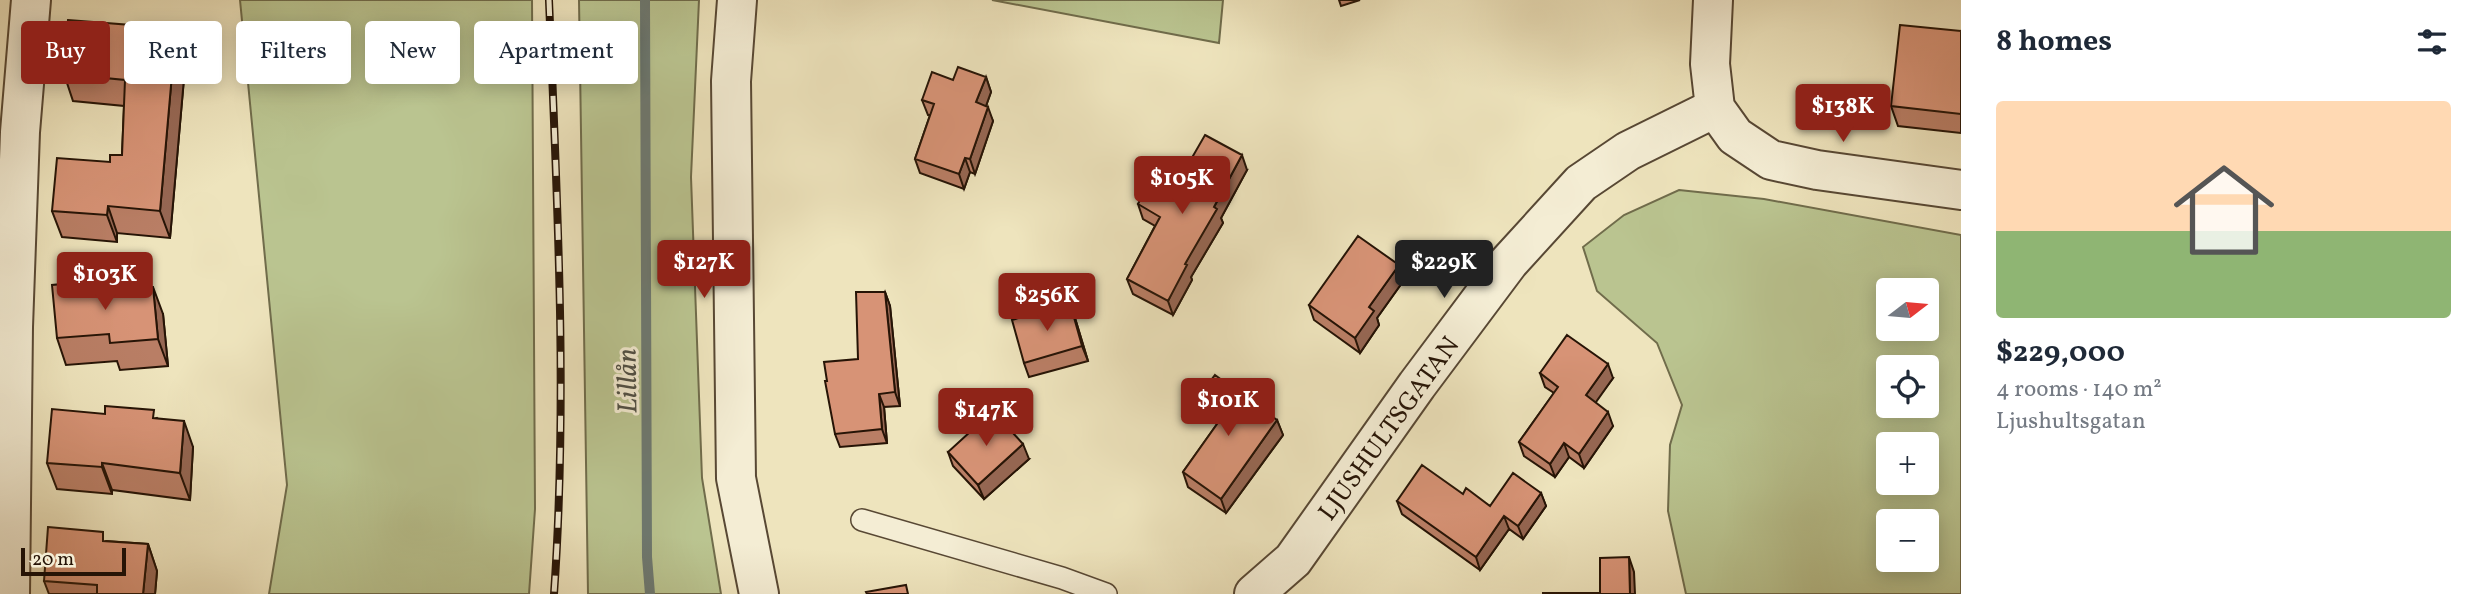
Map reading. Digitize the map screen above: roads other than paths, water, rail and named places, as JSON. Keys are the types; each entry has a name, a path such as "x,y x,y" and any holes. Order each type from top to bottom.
{"street":[{"path":"737,0 731,81 736,478 759,594"},
{"path":"1713,0 1710,64 1715,108 1735,136 1771,160 1817,170 1961,190"},
{"path":"10,594 13,327 20,132 20,4"},
{"name":"LJUSHULTSGATAN","path":"1254,594 1293,560 1417,385 1509,262 1581,183 1628,151 1715,108"}],"lane":[{"path":"862,520 1062,578 1106,594"}],"waterway":[{"name":"Lillån","path":"645,0 647,557 650,594"}],"railway":[{"path":"549,0 561,371 554,594"}]}
